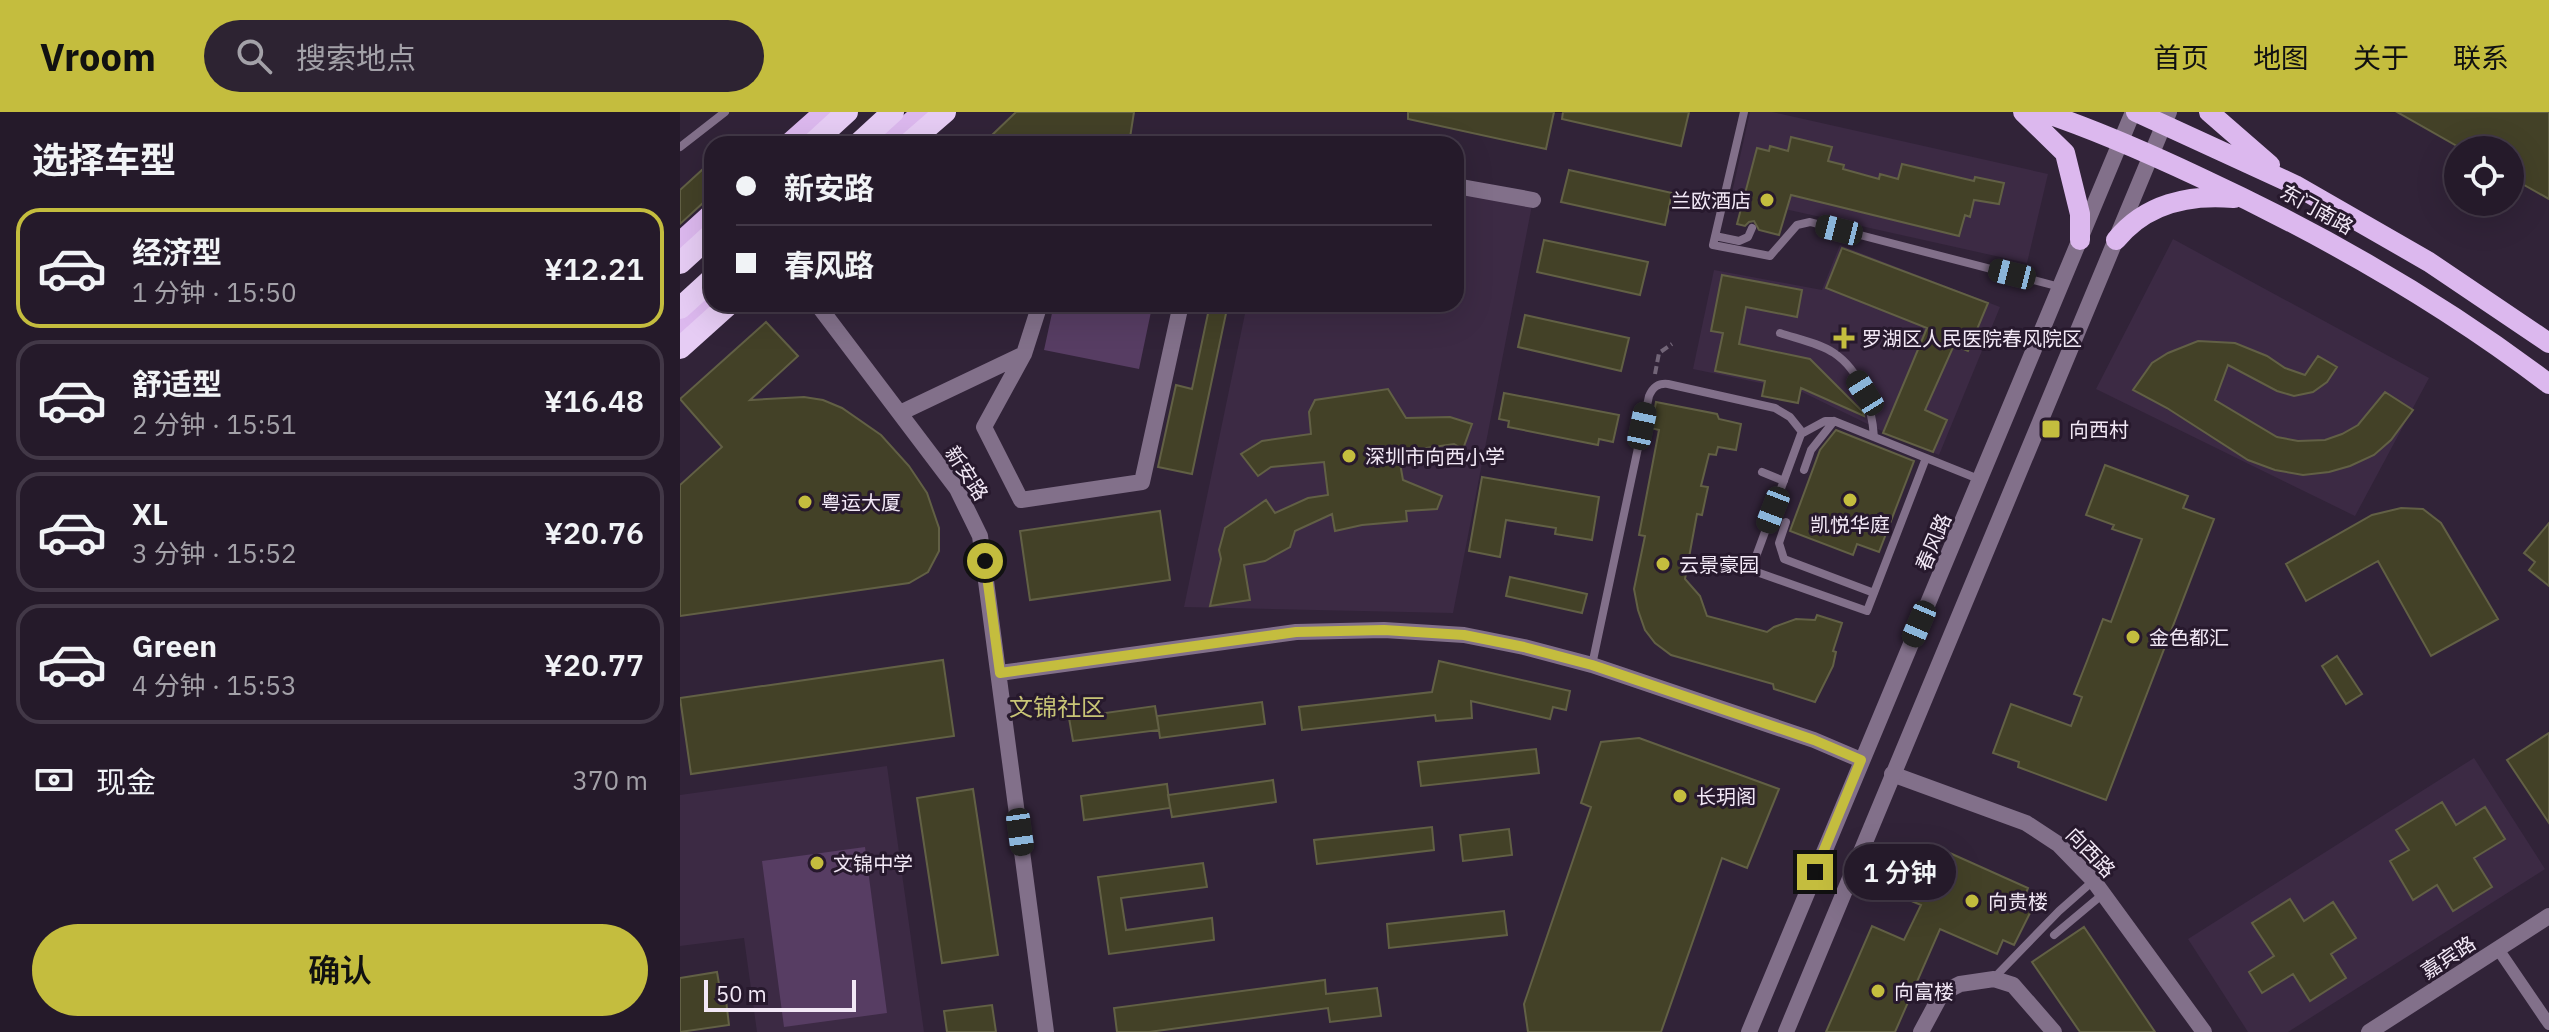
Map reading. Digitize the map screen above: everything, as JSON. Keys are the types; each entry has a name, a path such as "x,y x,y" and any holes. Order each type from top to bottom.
{"highway":[{"path":"821,136 847,112"},
{"path":"867,136 893,112"},
{"path":"914,136 936,112"},
{"path":"916,136 945,112"},
{"path":"680,263 704,241"},
{"path":"680,308 704,286"},
{"path":"680,348 720,312"}],"main road":[{"path":"797,136 824,112"},
{"path":"895,136 922,112"},
{"path":"2023,112 2065,153 2080,214 2080,240"},
{"name":"东门南路","path":"2042,112 2151,154 2280,214 2411,289 2549,384"},
{"name":"东门南路","path":"2135,112 2166,118 2295,185 2429,262 2549,343"},
{"path":"2209,112 2295,185"},
{"path":"2116,240 2134,221 2158,207 2191,198 2217,196 2247,199"},
{"path":"680,242 704,220"},
{"path":"680,329 704,307"}],"street":[{"name":"春风路","path":"1749,1032 2135,112"},
{"path":"1786,1032 2166,118"},
{"path":"1464,187 1533,200"},
{"name":"新安路","path":"823,312 957,489 980,536 1046,1032"},
{"path":"1037,312 1024,354 984,427 1021,500 1142,482 1179,312"},
{"path":"900,413 1024,354"},
{"path":"1000,673 1296,632 1384,630 1464,635 1592,665 1814,740 1861,760"},
{"name":"向西路","path":"1892,774 2026,823 2058,844 2098,887 2204,1032"},
{"name":"嘉宾路","path":"2369,1032 2549,916"},
{"path":"2498,949 2549,1024"},
{"path":"1921,1032 1942,993 1960,984 1994,979 2013,985 2054,1032"}],"lane":[{"path":"680,147 725,112"},
{"path":"1744,112 1713,245 1770,256 1797,225 1810,222 2061,287"},
{"path":"1715,236 1739,241 1748,237 1752,228"},
{"path":"1780,333 1839,357 1865,393 1871,410 1874,437"},
{"path":"1592,665 1650,392 1656,386 1668,384 1775,408 1790,417 1802,432"},
{"path":"1751,570 1802,432 1825,421 1834,421 1981,480"},
{"path":"1804,470 1811,450 1834,421"},
{"path":"1727,562 1867,611 1926,458"},
{"path":"1762,472 1784,481"},
{"path":"1786,522 1779,543 1784,559 1874,593"},
{"path":"2054,935 2098,887"},
{"path":"1994,979 2059,911 2098,887"}],"path":[{"path":"1650,392 1659,353 1672,344"}],"shaded area":[{"path":"1750,112 1772,112 2048,174 2027,263 1731,197"},
{"name":"深圳市向西小学","path":"1464,187 1533,200 1453,613 1184,607 1245,312 1464,312"},
{"path":"2173,239 2429,378 2355,516 2096,389"},
{"name":"罗湖区人民医院春风院区","path":"1840,245 2000,307 1939,455 1800,391 1693,369 1714,270 1822,290"},
{"path":"1052,312 1151,312 1139,369 1044,350"},
{"path":"2474,758 2545,869 2288,1032 2248,1032 2188,939"},
{"name":"文锦中学","path":"887,766 924,1032 757,1032 744,938 680,946 680,795"},
{"path":"865,847 887,1013 784,1027 762,861"}],"building":[{"path":"1016,112 1134,112 1130,136 991,136"},
{"path":"1408,112 1554,112 1546,149 1408,119"},
{"path":"1563,112 1689,112 1681,146 1562,119"},
{"path":"2397,112 2549,112 2549,199 2524,185 2524,136 2444,136 2444,139"},
{"path":"1791,137 1832,147 1828,161 1844,165 1843,169 1879,179 1880,174 1898,179 1902,164 1974,181 1975,177 2004,183 1999,204 1974,200 1970,217 1965,215 1959,236 1791,195 1779,235 1759,230 1754,221 1745,226 1737,224 1757,148 1769,151 1770,146 1788,151"},
{"path":"703,169 704,203 680,224 680,190"},
{"path":"1569,170 1672,193 1665,225 1561,202"},
{"path":"1544,240 1648,262 1640,295 1537,272"},
{"path":"1842,248 1988,303 1968,351 1954,345 1925,410 1947,420 1933,452 1883,433 1927,328 1826,288"},
{"path":"1722,275 1802,290 1797,317 1746,307 1739,344 1810,359 1864,416 1801,388 1798,403 1762,396 1765,381 1715,371 1723,333 1711,331"},
{"path":"1208,312 1226,312 1192,474 1158,467 1176,385 1192,389"},
{"path":"1525,315 1629,338 1621,371 1518,347"},
{"name":"粤运大厦","path":"766,322 798,356 750,400 804,397 823,400 842,408 881,435 909,466 927,493 939,528 939,551 928,572 909,583 680,616 680,485 722,447 680,399"},
{"path":"2198,341 2235,343 2305,375 2318,356 2337,367 2327,382 2313,392 2294,396 2277,391 2228,365 2215,400 2277,437 2298,441 2325,440 2342,434 2358,425 2385,392 2413,410 2391,440 2374,455 2350,466 2303,475 2275,470 2248,460 2133,390 2152,363"},
{"path":"1388,389 1406,418 1450,417 1472,424 1463,449 1454,444 1398,452 1403,480 1442,496 1437,509 1406,511 1407,521 1335,531 1332,514 1295,531 1290,547 1265,561 1244,565 1250,600 1210,606 1225,528 1266,500 1275,513 1308,498 1328,495 1324,462 1271,467 1258,476 1241,454 1262,441 1311,434 1309,412 1315,400"},
{"path":"1504,393 1619,415 1613,442 1599,439 1598,445 1508,427 1509,421 1499,419"},
{"name":"云景豪园","path":"1656,402 1717,414 1719,419 1741,424 1736,450 1718,447 1716,455 1709,454 1701,486 1708,487 1702,515 1697,514 1685,579 1700,596 1707,616 1767,632 1796,619 1815,620 1817,615 1842,623 1833,651 1836,652 1833,666 1815,702 1774,689 1773,684 1671,655 1655,643 1645,630 1634,589 1645,536 1639,535 1659,430 1651,428"},
{"name":"凯悦华庭","path":"1836,430 1914,461 1879,552 1857,544 1853,555 1790,531 1820,450"},
{"name":"金色都汇","path":"2105,465 2188,496 2183,508 2214,519 2106,800 2018,767 2019,762 1993,753 2011,704 2071,726 2082,697 2074,694 2103,619 2111,622 2142,539 2112,529 2114,525 2086,515"},
{"path":"1482,477 1599,497 1592,540 1555,534 1556,528 1506,520 1500,557 1469,551"},
{"path":"2401,508 2423,509 2441,523 2498,619 2431,656 2378,561 2306,601 2286,564 2372,515"},
{"path":"1160,511 1170,580 1030,600 1020,531"},
{"path":"2549,523 2549,586 2529,570 2535,562 2524,553"},
{"path":"1510,577 1587,594 1582,613 1506,596"},
{"path":"2337,656 2362,694 2346,704 2322,666"},
{"path":"943,660 954,736 691,774 680,698"},
{"path":"1439,661 1570,691 1566,710 1553,707 1550,719 1471,701 1472,718 1436,721 1435,715 1302,730 1299,707 1432,692"},
{"path":"1262,702 1265,724 1160,738 1157,716"},
{"path":"1155,706 1159,730 1073,741 1069,718"},
{"path":"2549,733 2549,823 2507,760"},
{"path":"1639,738 1779,789 1747,868 1722,858 1661,1032 1528,1032 1524,1004 1591,807 1581,803 1601,742"},
{"path":"1536,749 1539,773 1421,786 1418,762"},
{"path":"1273,780 1276,802 1172,817 1168,795"},
{"path":"1167,784 1170,808 1084,820 1081,796"},
{"path":"973,789 998,955 942,963 917,798"},
{"path":"2442,802 2456,825 2485,807 2505,839 2474,858 2492,887 2453,911 2437,885 2413,900 2390,861 2409,850 2396,830"},
{"path":"1432,827 1434,850 1317,864 1314,840"},
{"path":"1509,829 1512,855 1463,861 1460,835"},
{"path":"1943,850 2028,888 2024,898 2035,903 2014,945 2003,940 1997,954 1940,929 1895,1032 1826,1032 1872,926 1904,940 1921,905 1909,900 1921,875 1918,874 1925,859 1936,864"},
{"path":"1203,863 1207,887 1121,898 1126,930 1212,918 1214,940 1109,954 1098,877"},
{"path":"2290,899 2304,921 2333,902 2356,938 2331,954 2346,978 2310,1001 2293,974 2262,993 2249,972 2274,956 2252,923"},
{"path":"1504,911 1507,935 1389,948 1387,924"},
{"path":"2084,927 2155,1032 2080,1032 2032,962"},
{"path":"717,972 722,1001 726,1000 729,1025 680,1032 680,978"},
{"path":"1325,980 1326,994 1377,988 1381,1016 1330,1022 1328,1008 1149,1032 1117,1032 1114,1008"},
{"path":"992,1005 996,1032 947,1032 944,1011"}],"place":[{"name":"兰欧酒店","path":"1767,200"},
{"name":"罗湖区人民医院春风院区","path":"1844,338"},
{"name":"向西村","path":"2051,429"},
{"name":"深圳市向西小学","path":"1349,456"},
{"name":"凯悦华庭","path":"1850,500"},
{"name":"粤运大厦","path":"805,502"},
{"name":"云景豪园","path":"1663,564"},
{"name":"金色都汇","path":"2133,637"},
{"name":"长玥阁","path":"1680,796"},
{"name":"文锦中学","path":"817,863"},
{"name":"向贵楼","path":"1972,901"},
{"name":"向富楼","path":"1878,991"}],"district":[{"name":"文锦社区","path":"1057,707"}],"route":[{"path":"985,561 1000,673 1296,632 1384,630 1464,635 1592,665 1814,740 1861,760 1815,872"}]}
